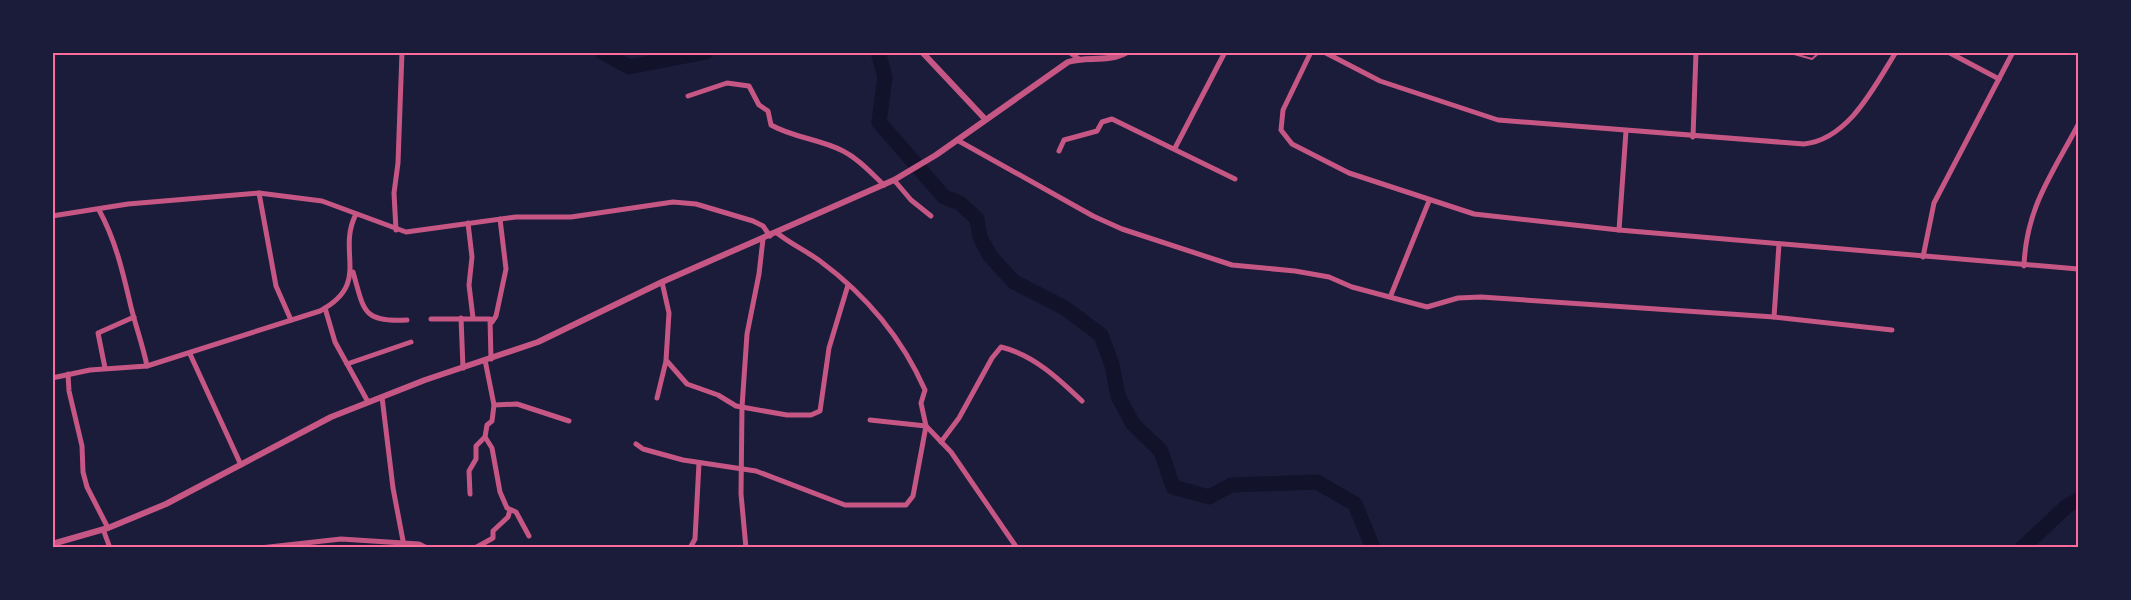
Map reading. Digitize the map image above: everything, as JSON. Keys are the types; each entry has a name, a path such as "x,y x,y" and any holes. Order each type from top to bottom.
{"street":[{"path":"396,230 394,193 398,163 402,52"},
{"path":"922,52 985,119"},
{"path":"1069,52 1079,59"},
{"path":"52,544 105,528 180,497 306,429 368,402 538,342 662,282 884,185 909,173 936,155 1068,62 1079,59 1107,59 1126,52"},
{"path":"1175,148 1225,52"},
{"path":"1311,52 1280,120 1286,138 1292,144 1332,166 1429,201 1499,219 2079,269"},
{"path":"1324,52 1369,76 1487,118 1693,137 1804,144 1823,140 1843,127 1854,115 1896,52"},
{"path":"1693,137 1696,52"},
{"path":"1948,52 1999,79"},
{"path":"1923,257 1934,203 2013,52"},
{"path":"688,96 727,83 749,86 759,105 768,111 771,125 807,140 842,150 858,160 884,185"},
{"path":"1059,151 1064,140 1097,131 1102,122 1112,119 1235,179"},
{"path":"2024,266 2026,234 2033,211 2079,124"},
{"path":"1619,230 1626,130"},
{"path":"957,140 1062,201 1122,229 1232,265 1329,277 1352,287 1391,295 1427,307 1458,298 1481,297 1774,317 1892,330"},
{"path":"894,180 911,200 931,216"},
{"path":"259,193 276,286 291,320"},
{"path":"52,216 224,194 259,193 307,197 406,232 500,219 571,217 636,206 681,202 753,221 763,226 766,237 747,334 742,407 741,468 746,548"},
{"path":"1391,295 1429,201"},
{"path":"99,210 112,233 147,366"},
{"path":"356,214 348,236 352,267 362,302 371,316 381,321 407,320"},
{"path":"470,494 469,471 476,459 476,446 485,437 487,425 492,421 494,405 488,359 492,322 496,316 506,273 500,219"},
{"path":"468,223 472,257 469,285 473,318"},
{"path":"636,444 643,449 699,463 741,468 765,474 845,505 906,505 913,496 926,426 921,403 925,390 914,364 877,312 819,260 777,232"},
{"path":"1774,317 1779,244"},
{"path":"52,378 105,368 147,366 190,354 325,308 345,288 352,267"},
{"path":"657,398 666,360 669,313 662,282"},
{"path":"666,360 687,384 742,407 787,415 811,416 820,411 832,337 848,285"},
{"path":"325,308 335,342 368,402"},
{"path":"105,368 98,333 134,317"},
{"path":"461,318 463,368"},
{"path":"431,319 488,318 492,322"},
{"path":"347,364 411,342"},
{"path":"941,442 959,418 992,358 1001,347 1030,358 1055,375 1082,401"},
{"path":"190,354 241,465"},
{"path":"68,374 86,480 105,528 110,548"},
{"path":"382,397 393,488 404,546"},
{"path":"494,405 517,404 569,421"},
{"path":"870,420 926,426 951,452 1017,548"},
{"path":"485,437 492,448 500,492 510,510 516,512 529,536"},
{"path":"690,548 694,539 699,463"},
{"path":"475,548 494,536 494,531 508,517 510,510"},
{"path":"260,548 341,539 404,546 419,544 427,548"}],"lane":[{"path":"1787,52 1812,58 1820,52"}],"waterway":[{"path":"602,52 629,67 706,52"},
{"path":"878,52 885,77 879,122 944,197 960,203 977,219 980,237 990,256 1014,282 1065,308 1101,335 1112,365 1118,396 1133,424 1161,451 1173,487 1209,497 1231,485 1317,482 1355,504 1373,548"},
{"path":"2022,548 2067,506 2078,500"}]}
